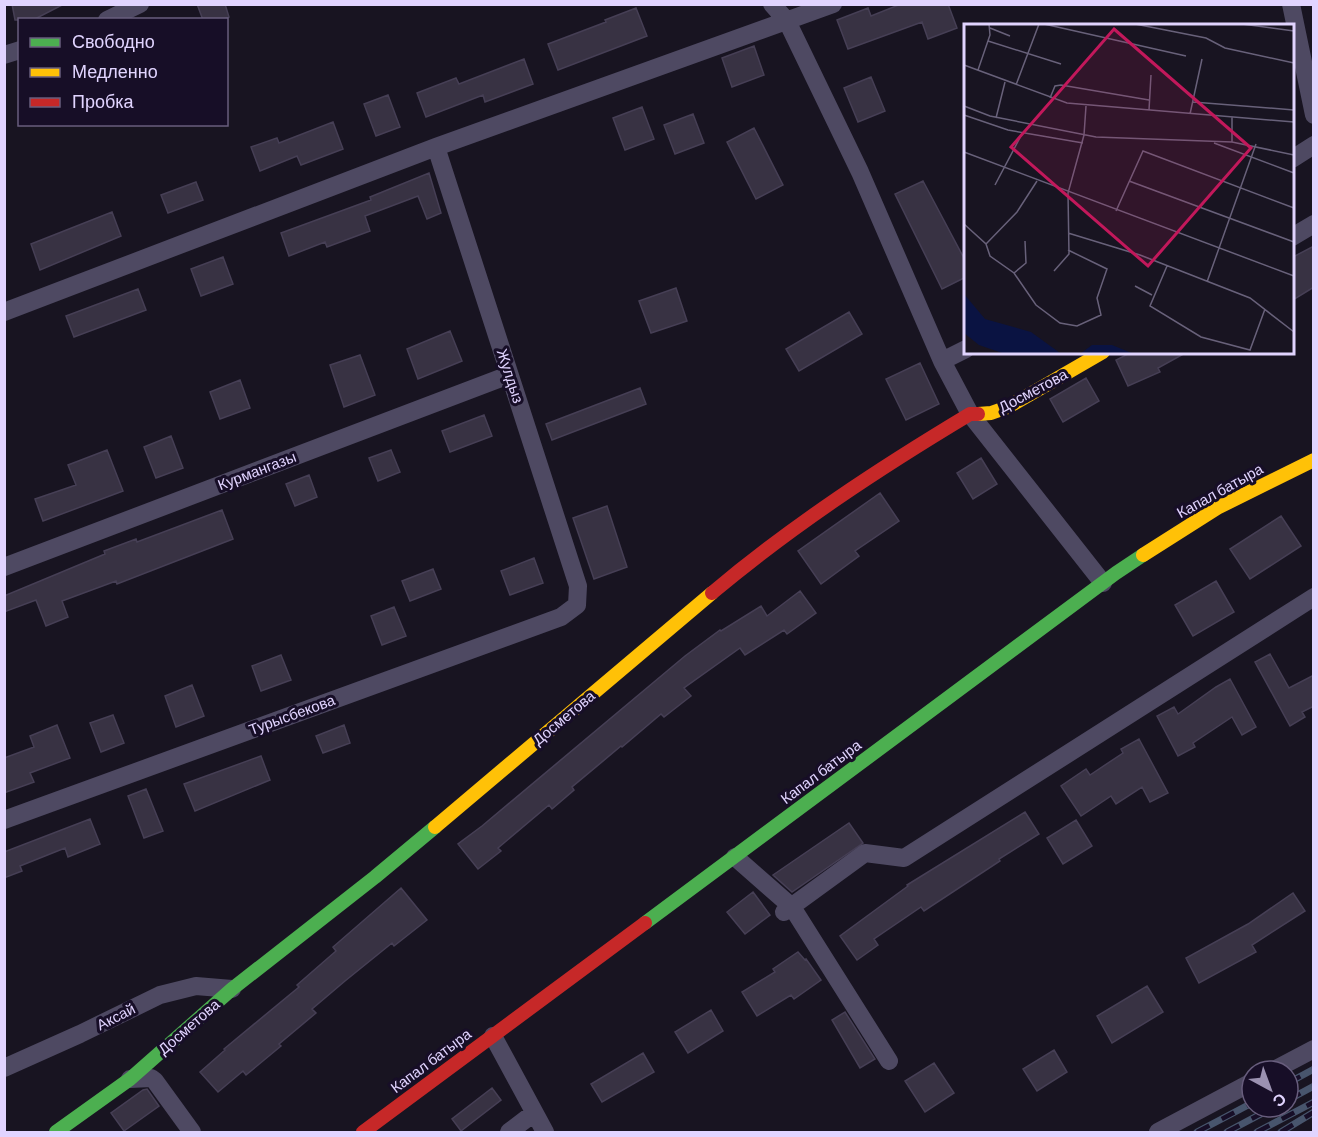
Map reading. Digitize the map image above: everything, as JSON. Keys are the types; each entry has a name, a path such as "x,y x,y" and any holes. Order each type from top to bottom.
{"street":[{"path":"111,18 140,4"},
{"path":"772,4 786,21 860,172 942,361 970,414 1103,583"},
{"path":"4,312 436,147 833,4"},
{"path":"1291,4 1314,115"},
{"path":"1294,158 1314,145"},
{"name":"Жулдыз","path":"436,147 578,586 577,605"},
{"path":"1294,236 1314,224"},
{"path":"942,361 964,350"},
{"name":"Досметова","path":"56,1132 130,1079 232,989 375,877 752,559 879,470 970,414 992,413 1008,407 1100,354"},
{"name":"Курмангазы","path":"4,567 509,375"},
{"name":"Капал батыра","path":"363,1132 1103,583 1216,508 1314,460"},
{"path":"788,910 865,853 904,858 1314,597"},
{"name":"Турысбекова","path":"4,820 561,617 577,605"},
{"path":"735,857 788,910 889,1061"},
{"name":"Аксай","path":"4,1068 160,995 196,986 232,989"},
{"path":"493,1036 545,1132"},
{"path":"1295,1059 1314,1049"},
{"path":"130,1079 151,1078 155,1081 192,1132"},
{"path":"1158,1132 1240,1088"},
{"path":"509,1132 534,1113"}],"building":[{"path":"12,4 64,4 37,18 15,20"},
{"path":"197,4 225,4 229,17 227,18 202,18"},
{"path":"901,4 948,4 957,28 928,39 922,22 848,49 837,20 868,8 871,16"},
{"path":"636,8 647,36 558,70 548,44"},
{"path":"754,46 764,75 732,87 722,58"},
{"path":"524,59 533,84 485,102 483,95 426,117 417,93 456,78 459,84"},
{"path":"871,77 885,111 858,122 844,88"},
{"path":"388,95 400,127 376,136 364,104"},
{"path":"642,107 654,139 625,150 613,118"},
{"path":"693,114 704,143 675,154 664,125"},
{"path":"333,122 343,149 301,165 297,156 260,171 251,147 277,138 279,143"},
{"path":"754,128 783,185 756,199 727,142"},
{"path":"429,173 441,213 427,219 418,196 365,216 370,231 327,247 325,242 289,256 281,233 371,200 370,197"},
{"path":"923,181 964,258 964,278 942,289 895,194"},
{"path":"196,182 203,200 168,213 161,195"},
{"path":"112,212 121,236 40,270 31,244"},
{"path":"1314,246 1314,287 1294,299 1294,256"},
{"path":"223,257 233,284 201,296 191,269"},
{"path":"676,288 687,321 651,333 639,301"},
{"path":"138,289 146,310 74,337 66,316"},
{"path":"849,312 862,334 799,371 786,349"},
{"path":"450,331 462,361 418,379 407,349"},
{"path":"1128,354 1183,354 1158,368 1160,372 1128,386 1116,360"},
{"path":"360,355 375,395 344,407 330,365"},
{"path":"920,363 939,404 906,420 886,379"},
{"path":"1086,378 1099,401 1063,422 1050,399"},
{"path":"240,380 250,408 220,419 210,392"},
{"path":"640,388 646,404 552,440 546,424"},
{"path":"484,415 492,436 450,452 442,431"},
{"path":"171,436 183,468 156,478 144,447"},
{"path":"107,450 123,491 43,521 35,499 76,485 68,465"},
{"path":"391,450 400,472 378,481 369,458"},
{"path":"981,458 997,484 973,499 957,473"},
{"path":"309,475 317,497 295,506 286,484"},
{"path":"880,493 899,521 855,551 859,556 821,584 798,551"},
{"path":"607,506 627,567 594,579 573,518"},
{"path":"222,510 233,539 117,584 116,581 62,601 68,617 46,626 36,600 4,612 4,596 105,554 104,551 136,539 137,542"},
{"path":"1281,516 1301,546 1250,579 1230,549"},
{"path":"534,558 543,583 510,595 501,571"},
{"path":"433,569 441,589 410,601 402,581"},
{"path":"1216,581 1234,612 1193,636 1175,605"},
{"path":"800,591 816,613 787,634 784,630 745,655 740,648 684,688 691,696 664,717 661,714 621,746 572,787 574,790 552,809 549,805 498,848 501,851 478,869 458,844 685,656 720,630 761,606 767,616"},
{"path":"394,607 406,636 382,645 371,616"},
{"path":"1270,654 1289,688 1314,675 1314,706 1302,712 1305,717 1290,726 1255,662"},
{"path":"281,655 291,680 261,691 252,666"},
{"path":"1230,679 1256,727 1242,735 1232,717 1193,743 1195,747 1178,756 1157,716 1174,707 1178,714"},
{"path":"192,685 204,716 176,727 165,696"},
{"path":"113,715 124,743 101,752 90,723"},
{"path":"57,725 70,758 30,773 34,782 4,793 4,758 34,747 30,736"},
{"path":"344,725 350,743 323,753 316,736"},
{"path":"1139,739 1168,793 1150,802 1142,787 1116,804 1111,796 1081,816 1061,786 1086,769 1090,775 1123,753 1121,749"},
{"path":"261,756 270,780 195,811 184,784"},
{"path":"146,789 163,831 144,838 128,796"},
{"path":"1025,812 1039,834 924,911 921,907 874,939 878,945 857,960 840,936 907,885"},
{"path":"90,819 100,844 68,857 65,848 20,866 22,871 4,878 4,852"},
{"path":"1076,820 1092,846 1063,864 1047,838"},
{"path":"849,823 863,843 792,892 773,875"},
{"path":"401,888 427,920 394,946 392,943 345,981 312,1009 316,1013 279,1044 281,1046 246,1075 243,1071 218,1092 200,1072 224,1049 299,987 297,985 336,951 333,947"},
{"path":"753,892 770,915 745,934 727,912"},
{"path":"1293,893 1305,911 1252,945 1256,952 1199,983 1186,958 1248,924"},
{"path":"798,952 821,980 794,999 791,995 757,1016 742,992 775,972 773,969"},
{"path":"1147,986 1163,1012 1112,1043 1097,1016"},
{"path":"711,1010 723,1031 688,1053 675,1032"},
{"path":"845,1012 875,1059 860,1068 832,1020"},
{"path":"1054,1050 1067,1072 1037,1091 1023,1069"},
{"path":"643,1053 654,1072 602,1102 591,1084"},
{"path":"934,1063 954,1093 925,1112 905,1081"},
{"path":"492,1088 501,1100 461,1131 452,1119"},
{"path":"147,1089 159,1106 124,1131 111,1113"}],"railway":[{"path":"1300,1077 1314,1069"},
{"path":"1300,1094 1314,1086"},
{"path":"1257,1132 1314,1102"},
{"path":"1197,1132 1240,1109"},
{"path":"1281,1132 1314,1112"},
{"path":"1227,1132 1251,1119"}],"traffic: fast":[{"path":"645,923 1143,555"},
{"path":"56,1132 130,1079 232,989 435,827"}],"traffic: slow":[{"path":"978,414 991,413 1008,407 1100,354"},
{"path":"1143,555 1217,508 1314,460"},
{"path":"435,827 712,593"}],"traffic: jam":[{"path":"712,593 838,498 970,414 978,414"},
{"path":"363,1132 645,923"}]}
